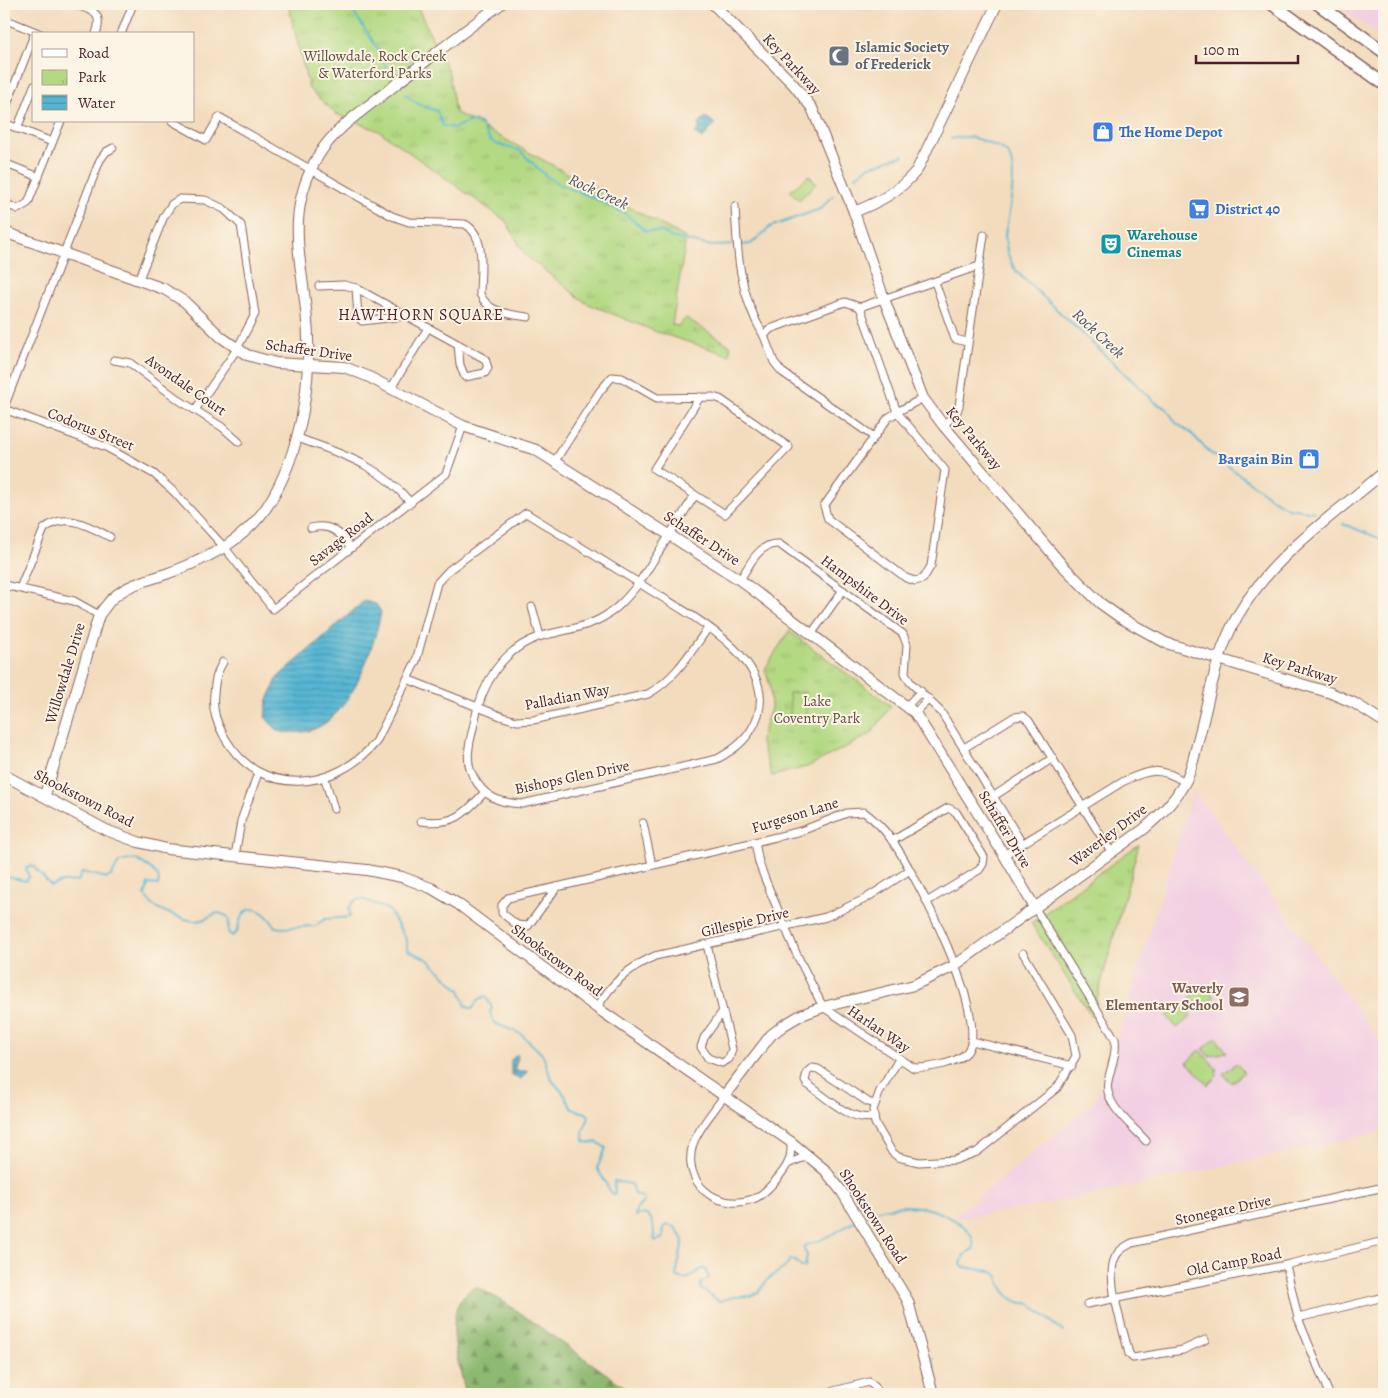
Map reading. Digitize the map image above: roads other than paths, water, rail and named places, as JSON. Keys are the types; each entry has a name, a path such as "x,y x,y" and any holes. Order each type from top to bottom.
{"main road":[{"path":"1272,4 1384,84"},
{"path":"1318,4 1384,51"}],"street":[{"path":"73,4 92,11 98,16 99,24 97,32"},
{"path":"122,32 132,4"},
{"name":"Willowdale Drive","path":"45,795 99,615 114,597 133,585 191,565 225,548 256,522 274,497 298,438 308,366 306,310 298,263 299,211 303,191 311,171 327,143 346,123 501,4"},
{"name":"Key Parkway","path":"713,4 793,84 812,108 854,212 884,299 923,398 943,425 1062,565 1100,603 1121,618 1166,643 1331,693 1354,703 1384,722"},
{"path":"854,212 880,202 895,192 917,170 997,4"},
{"path":"4,19 32,32"},
{"path":"4,112 32,44"},
{"path":"17,129 32,91"},
{"path":"174,122 206,140 219,117 392,216 409,222 465,224 473,228 479,241 480,294 483,302 499,312 528,317"},
{"path":"4,203 18,209 25,207 61,122"},
{"path":"4,124 52,142"},
{"path":"4,408 100,160 106,152 113,148"},
{"path":"4,163 39,177"},
{"path":"139,279 164,216 172,204 180,199 205,200 224,209 241,225 255,309 250,326 237,349 195,410"},
{"path":"735,206 736,251 740,274 757,323 774,362 782,372 874,437"},
{"name":"Schaffer Drive","path":"4,232 164,289 185,302 220,337 247,355 276,363 344,367 391,388 463,426 516,442 555,461 740,580 915,713 1004,855 1115,1039 1114,1054 1107,1083 1109,1096 1116,1107 1146,1141"},
{"path":"943,425 956,414 959,406 984,235"},
{"path":"764,336 770,329 845,302 860,307 979,266"},
{"path":"934,282 956,339 967,342"},
{"path":"319,286 344,284 356,288 406,316 458,344 485,359 488,368 485,374 465,376 460,365 458,344"},
{"path":"356,288 358,314 362,321 406,316"},
{"path":"860,307 897,412 945,470 931,566 923,579 915,581 906,578 828,519 824,506 888,418 897,412 923,398"},
{"path":"391,388 428,328"},
{"name":"Avondale Court","path":"114,360 130,363 222,427 239,442"},
{"path":"555,461 600,391 612,377 622,378 657,398 700,397 720,399 790,447 725,514 654,468 700,397"},
{"name":"Codorus Street","path":"4,408 106,447 132,460 154,474 174,492 225,548"},
{"name":"Savage Road","path":"225,548 274,610 446,474 463,426"},
{"path":"298,438 360,462 378,472 395,484 411,503"},
{"name":"Waverley Drive","path":"724,1096 770,1035 801,1015 823,1007 914,985 954,966 1166,810 1185,782 1194,757 1218,660 1238,616 1262,580 1295,547 1384,472"},
{"path":"420,821 437,824 451,821 467,811 484,793 469,770 468,751 482,690 504,659 540,636 585,626 600,620 624,602 639,583 696,495"},
{"name":"Bishops Glen Drive","path":"407,679 416,661 438,583 456,564 526,513 708,628 747,660 758,683 761,695 760,708 751,731 732,751 717,759 522,804 506,803 484,793"},
{"path":"20,588 44,529 52,522 64,520 76,522 110,537"},
{"path":"311,528 327,527 337,531 351,548"},
{"name":"Hampshire Drive","path":"740,580 762,549 773,543 779,544 903,634 907,644 905,673 910,682 941,712 1022,843"},
{"path":"4,585 74,601 99,615"},
{"path":"812,633 843,590"},
{"path":"532,607 540,636"},
{"name":"Palladian Way","path":"407,679 517,721 533,720 648,694 661,687 674,675 708,628"},
{"path":"223,662 215,680 213,703 216,721 230,747 243,762 258,773 291,781 325,778 357,761 376,742 407,679"},
{"path":"906,706 921,691"},
{"path":"915,713 929,699"},
{"path":"964,748 1014,717 1023,716 1030,720 1111,852"},
{"path":"994,796 1053,758"},
{"path":"1004,855 1082,806 1145,771 1164,772 1185,782"},
{"path":"235,856 241,821 258,773"},
{"name":"Shookstown Road","path":"4,775 45,795 106,830 138,842 167,849 367,870 402,877 431,888 458,904 597,1008 791,1142 825,1170 842,1192 908,1301 933,1394"},
{"path":"325,778 334,809"},
{"path":"892,841 948,808 956,812 984,857 983,864 979,870 928,901"},
{"name":"Furgeson Lane","path":"557,887 528,926 517,925 502,913 502,905 508,898 756,842 801,831 847,813 864,812 877,822 892,841 910,870 928,901 948,946 954,966"},
{"path":"643,823 652,865"},
{"path":"756,842 758,863 796,953 823,1007"},
{"name":"Gillespie Drive","path":"597,1008 606,992 625,972 655,956 826,917 865,899 910,870"},
{"path":"707,945 723,1010 732,1049 729,1059 722,1062 708,1058 701,1047 704,1038 723,1010"},
{"path":"898,1059 875,1104 873,1110 874,1117 884,1142 898,1157 919,1162 955,1160 977,1152 1057,1088 1072,1066 1076,1056 1072,1035 1023,953"},
{"path":"954,966 972,1022 972,1041 1072,1066"},
{"name":"Harlan Way","path":"823,1007 914,1068 926,1068 956,1060 967,1052 972,1041"},
{"path":"874,1117 858,1118 844,1109 807,1084 805,1081 807,1072 812,1068 818,1069 868,1102 875,1104"},
{"path":"724,1096 693,1146 692,1172 701,1188 724,1203 739,1203 754,1199 765,1191 790,1163 802,1158 812,1158"},
{"path":"790,1163 791,1142"},
{"name":"Stonegate Drive","path":"1116,1299 1112,1276 1114,1259 1124,1248 1132,1243 1384,1187"},
{"name":"Old Camp Road","path":"1088,1304 1286,1265 1384,1241"},
{"path":"1286,1265 1298,1318 1329,1394"},
{"path":"1298,1318 1384,1297"},
{"path":"1116,1299 1129,1354 1134,1358 1183,1350 1205,1340"},
{"path":"822,1394 869,1382 875,1387 877,1394"}],"water":[{"path":"704,118 708,118 715,124 702,139 695,133"},
{"path":"364,601 376,604 381,612 371,648 354,689 342,707 328,721 312,730 279,731 265,717 267,702 278,677"},
{"path":"517,1054 518,1057 514,1071 528,1071 521,1079 511,1074 511,1060"}],"waterway":[{"name":"Rock Creek","path":"348,4 380,52 388,74"},
{"name":"Rock Creek","path":"404,94 420,105 437,111 443,126 454,128 476,121 481,124 490,140 498,145 519,150 546,176 562,186 588,195 624,213 646,231 663,232 670,237 712,246 734,245"},
{"name":"Rock Creek","path":"951,139 961,137 974,138 999,147 1008,154 1013,171 1013,182 1005,240 1010,260 1018,273 1156,403 1167,409 1176,423 1191,433 1209,452 1274,500 1288,508 1315,512"},
{"name":"Rock Creek","path":"856,176 868,167 904,155"},
{"name":"Rock Creek","path":"739,245 751,244 770,227 820,209 833,196"},
{"name":"Rock Creek","path":"1343,524 1384,540"},
{"path":"4,876 26,881 29,877 26,868 32,865 51,886 62,882 78,881 82,872 107,878 112,875 119,862 135,859 152,869 158,877 158,885 148,884 145,896 152,904 167,913 193,921 202,920 220,913 229,918 228,932 232,936 236,933 241,918 250,909 260,911 269,918 275,927 283,928 315,926 325,919 350,917 349,908 355,900 363,899 389,910 407,941 407,950 427,959 460,990 466,1006 472,1009 478,1000 486,996 492,1008 490,1012 494,1023 521,1034 543,1055 551,1079 564,1094 572,1109 586,1113 589,1116 583,1132 584,1141 590,1143 597,1142 606,1148 597,1168 612,1194 615,1193 614,1181 631,1184 634,1194 644,1198 644,1201 636,1210 635,1216 644,1214 651,1219 655,1241 663,1238 664,1227 668,1225 675,1227 683,1240 676,1276 683,1279 692,1276 701,1269 705,1269 709,1278 701,1283 701,1289 719,1301 734,1297 751,1296 759,1292 767,1280 784,1268 791,1259 801,1267 805,1267 807,1255 804,1246 824,1239 855,1221"},
{"path":"861,1217 885,1208 909,1206 933,1210 956,1221 969,1232 974,1243 974,1248 964,1255 961,1264 964,1267 991,1271 997,1275 1009,1296 1018,1302 1030,1303 1063,1332"},
{"path":"932,1358 940,1394"}],"place":[{"name":"Islamic Society of Frederick","path":"839,56"},
{"name":"The Home Depot","path":"1103,132"},
{"name":"District 40","path":"1199,209"},
{"name":"Warehouse Cinemas","path":"1111,244"},
{"name":"Bargain Bin","path":"1309,459"},
{"name":"Waverly Elementary School","path":"1239,997"}],"district":[{"name":"HAWTHORN SQUARE","path":"421,314"}],"park label":[{"name":"Willowdale, Rock Creek & Waterford Parks","path":"375,64"},
{"name":"Lake Coventry Park","path":"817,710"}]}
